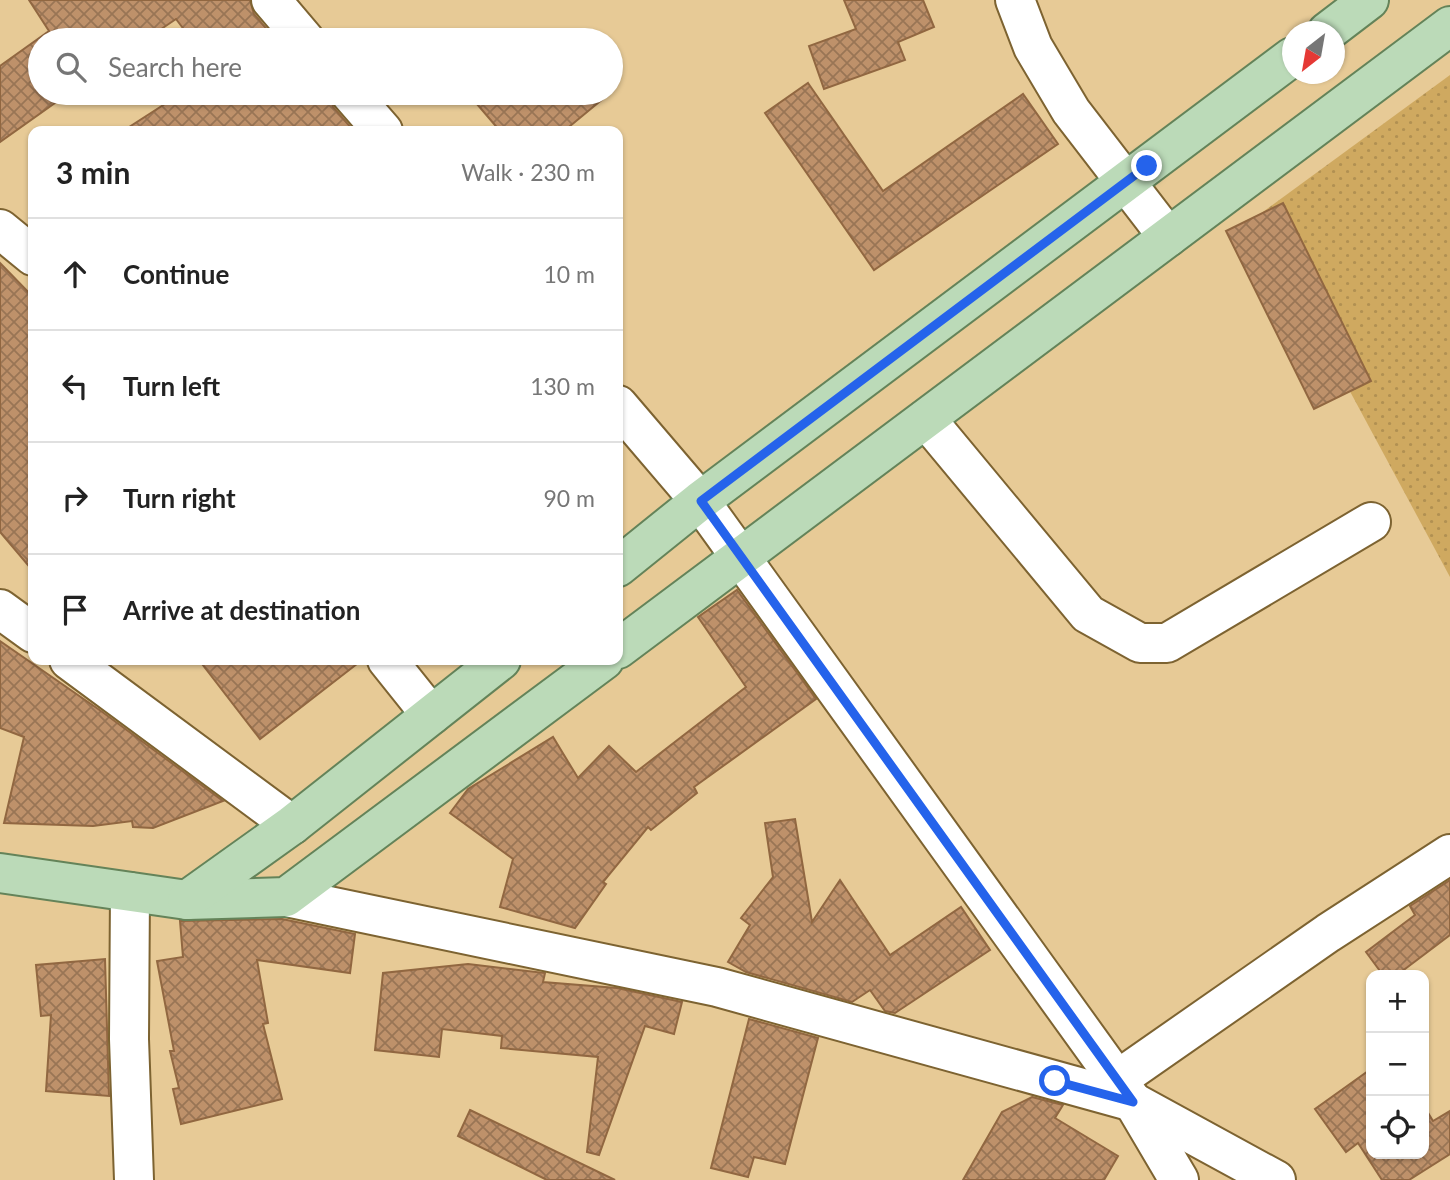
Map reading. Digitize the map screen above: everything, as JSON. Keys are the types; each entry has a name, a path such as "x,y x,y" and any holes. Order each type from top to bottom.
{"main road":[{"path":"1341,21 1369,0"},
{"path":"623,645 1450,26"},
{"path":"623,563 701,501 1282,65"},
{"path":"187,900 292,825 495,665"},
{"path":"0,873 187,900 286,897 597,665"}],"street":[{"path":"271,0 295,28"},
{"path":"1015,0 1033,47 1071,111 1168,237"},
{"path":"360,105 379,126"},
{"path":"0,229 28,252"},
{"path":"623,411 701,501 1125,1091 1179,1180"},
{"path":"926,419 1088,614 1140,643 1167,643 1371,522"},
{"path":"0,609 28,629"},
{"path":"76,665 292,825"},
{"path":"391,665 431,715"},
{"path":"1125,1091 1328,933 1450,853"},
{"path":"130,892 129,1039 134,1180"},
{"path":"286,897 717,986 1125,1091 1276,1180"}],"shaded area":[{"path":"1450,75 1450,577 1256,217"}],"building":[{"path":"29,0 250,0 254,14 266,28 183,28 176,19 163,28 47,28"},
{"path":"844,0 923,0 934,27 898,42 905,60 824,89 809,46 856,29"},
{"path":"28,46 28,105 52,105 0,142 0,66"},
{"path":"808,83 883,191 1023,94 1058,144 874,270 765,113"},
{"path":"163,105 332,105 350,126 131,126"},
{"path":"478,105 595,105 570,126 496,126"},
{"path":"1283,203 1371,381 1314,409 1226,231"},
{"path":"0,263 28,292 28,565 0,532"},
{"path":"737,590 816,699 694,787 697,793 651,830 648,827 603,882 606,884 575,928 500,907 513,859 450,813 468,789 553,737 578,778 609,746 636,772 746,687 698,617"},
{"path":"0,641 28,660 28,665 35,665 101,711 223,801 153,828 133,827 132,821 93,826 4,823 24,737 0,728"},
{"path":"203,665 356,665 260,739"},
{"path":"795,819 812,922 840,880 890,955 961,907 990,950 895,1013 885,1011 870,990 852,1002 746,972 728,962 750,925 741,918 773,877 765,823"},
{"path":"1450,880 1450,935 1404,970 1379,970 1366,952 1415,915 1410,906"},
{"path":"282,919 355,934 350,973 257,960 268,1023 263,1024 282,1099 181,1124 173,1089 179,1088 170,1051 174,1051 157,961 183,957 180,921"},
{"path":"105,959 109,1096 46,1091 51,1015 41,1016 36,965"},
{"path":"468,964 545,973 543,982 617,988 682,1002 674,1034 645,1026 599,1155 587,1152 598,1057 501,1048 502,1036 442,1029 439,1057 375,1050 383,973"},
{"path":"749,1019 818,1038 785,1164 754,1157 748,1177 711,1168"},
{"path":"1366,1073 1366,1155 1358,1143 1346,1152 1315,1109"},
{"path":"1032,1097 1063,1105 1055,1118 1118,1156 1104,1180 963,1180 1002,1112"},
{"path":"470,1110 615,1180 547,1180 458,1136"},
{"path":"1450,1111 1450,1154 1409,1180 1382,1180 1368,1159 1429,1159 1429,1114 1433,1121"}],"route":[{"path":"1055,1081 1133,1102 701,501 1147,166"}]}
